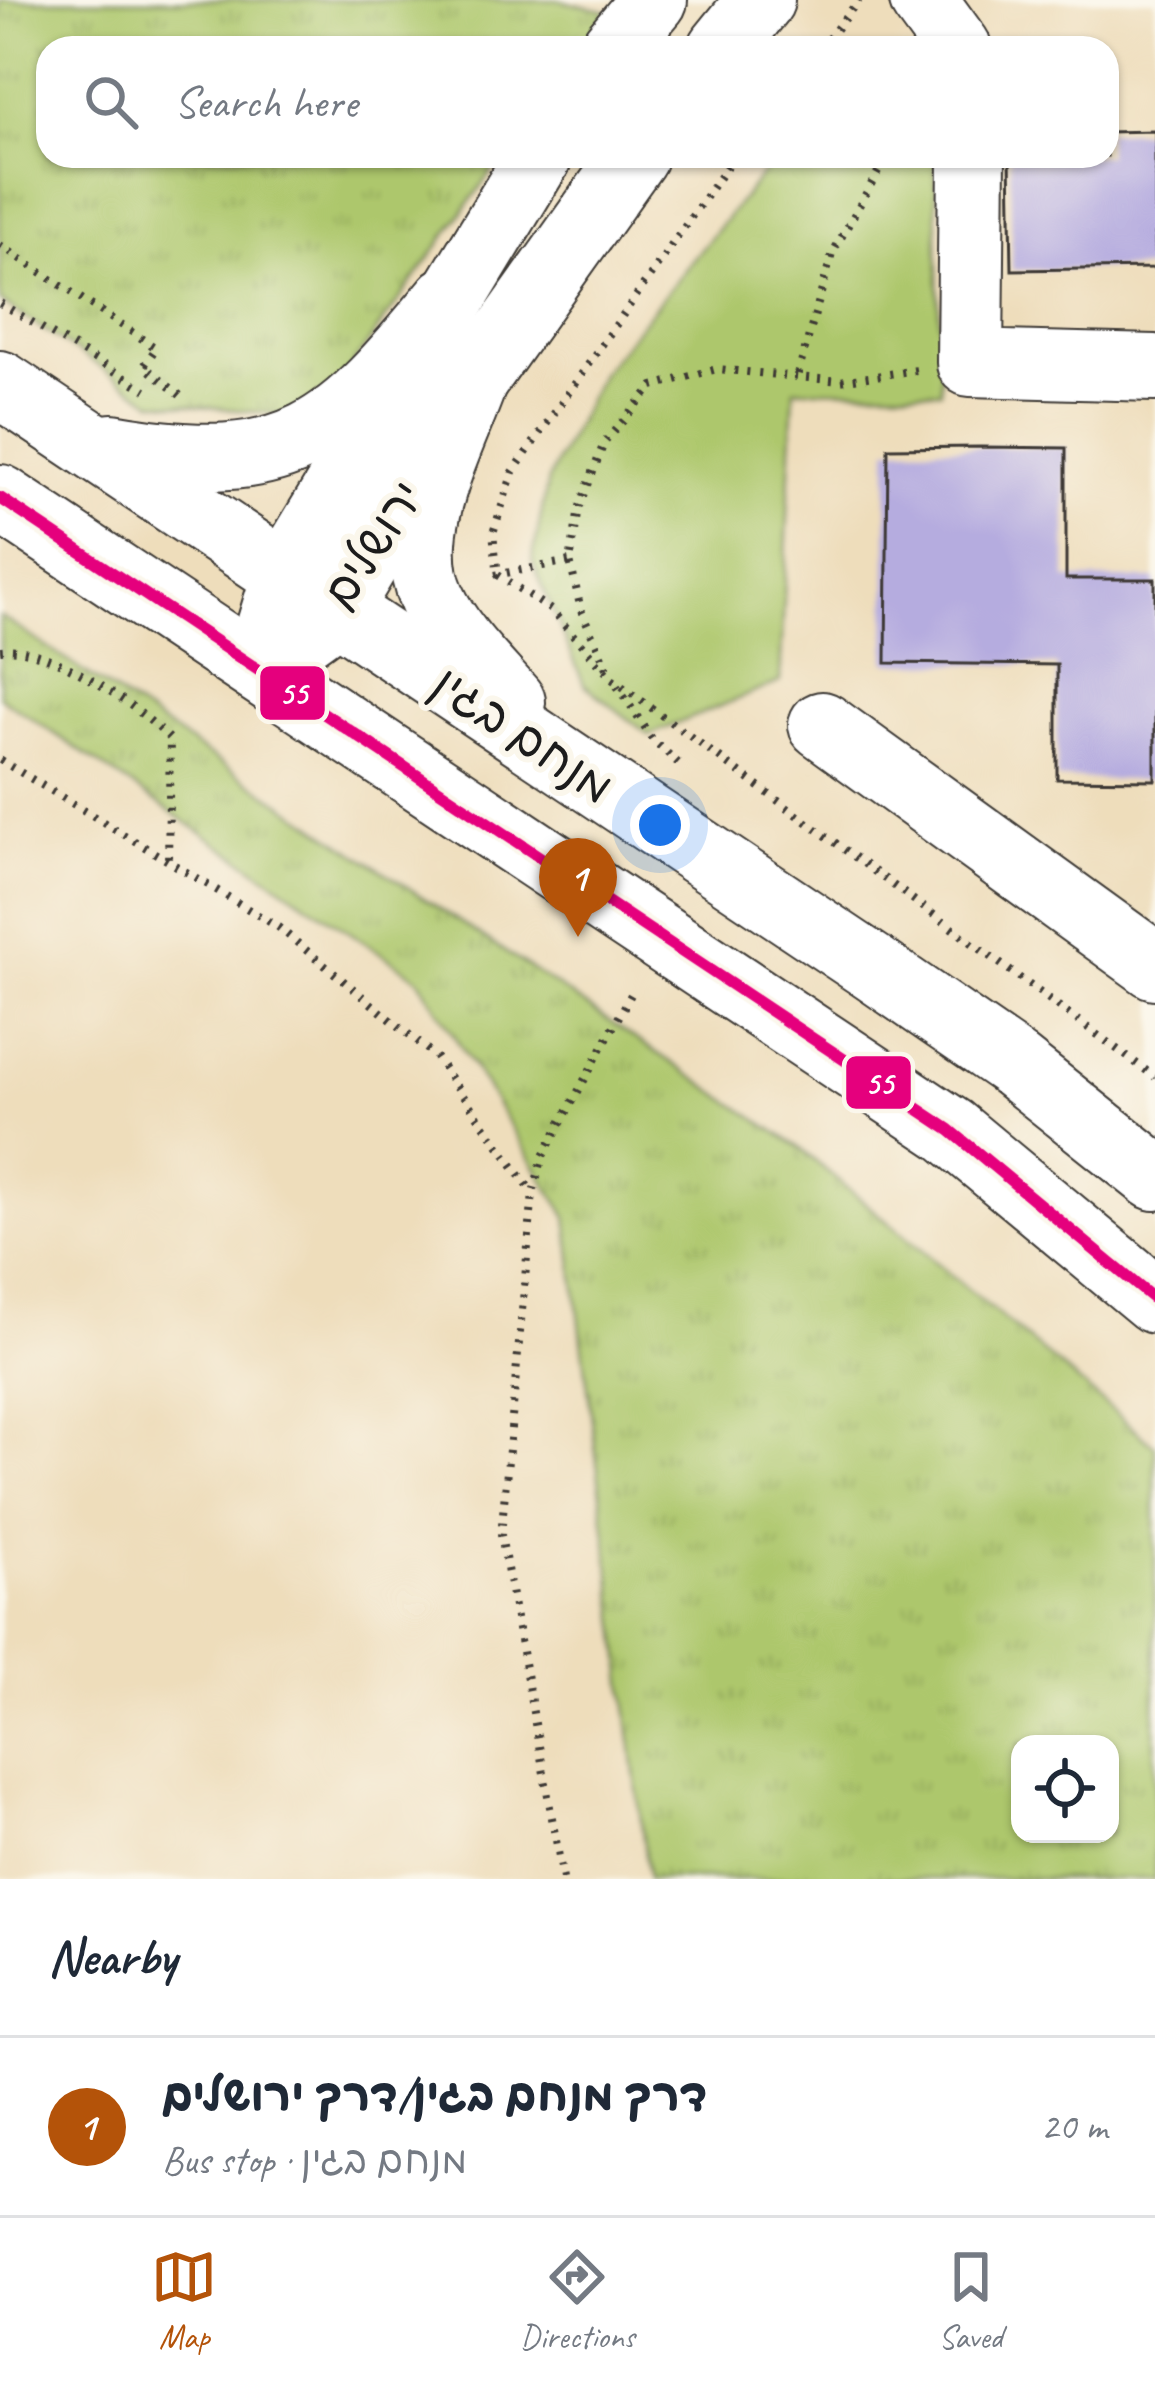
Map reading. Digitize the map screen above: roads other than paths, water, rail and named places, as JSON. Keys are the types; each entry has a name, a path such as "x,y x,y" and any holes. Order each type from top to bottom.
{"main road":[{"path":"624,36 654,0"},
{"path":"732,36 761,0"},
{"path":"923,0 949,36"},
{"name":"ירושלים","path":"312,592 448,299 530,168"},
{"name":"ירושלים","path":"258,667 474,381 625,168"},
{"path":"971,168 970,363 1155,368"},
{"path":"92,443 166,456 256,457 341,417 386,375 448,299"},
{"path":"474,381 428,512 425,572 432,598 449,626 572,766"},
{"name":"מנחם בגין","path":"0,384 996,1052 1155,1177"},
{"name":"מנחם בגין","path":"0,498 950,1130 1155,1300"},
{"path":"822,725 1155,966"}],"place":[{"name":"דרך מנחם בגין/דרך ירושלים","path":"578,937"}]}
